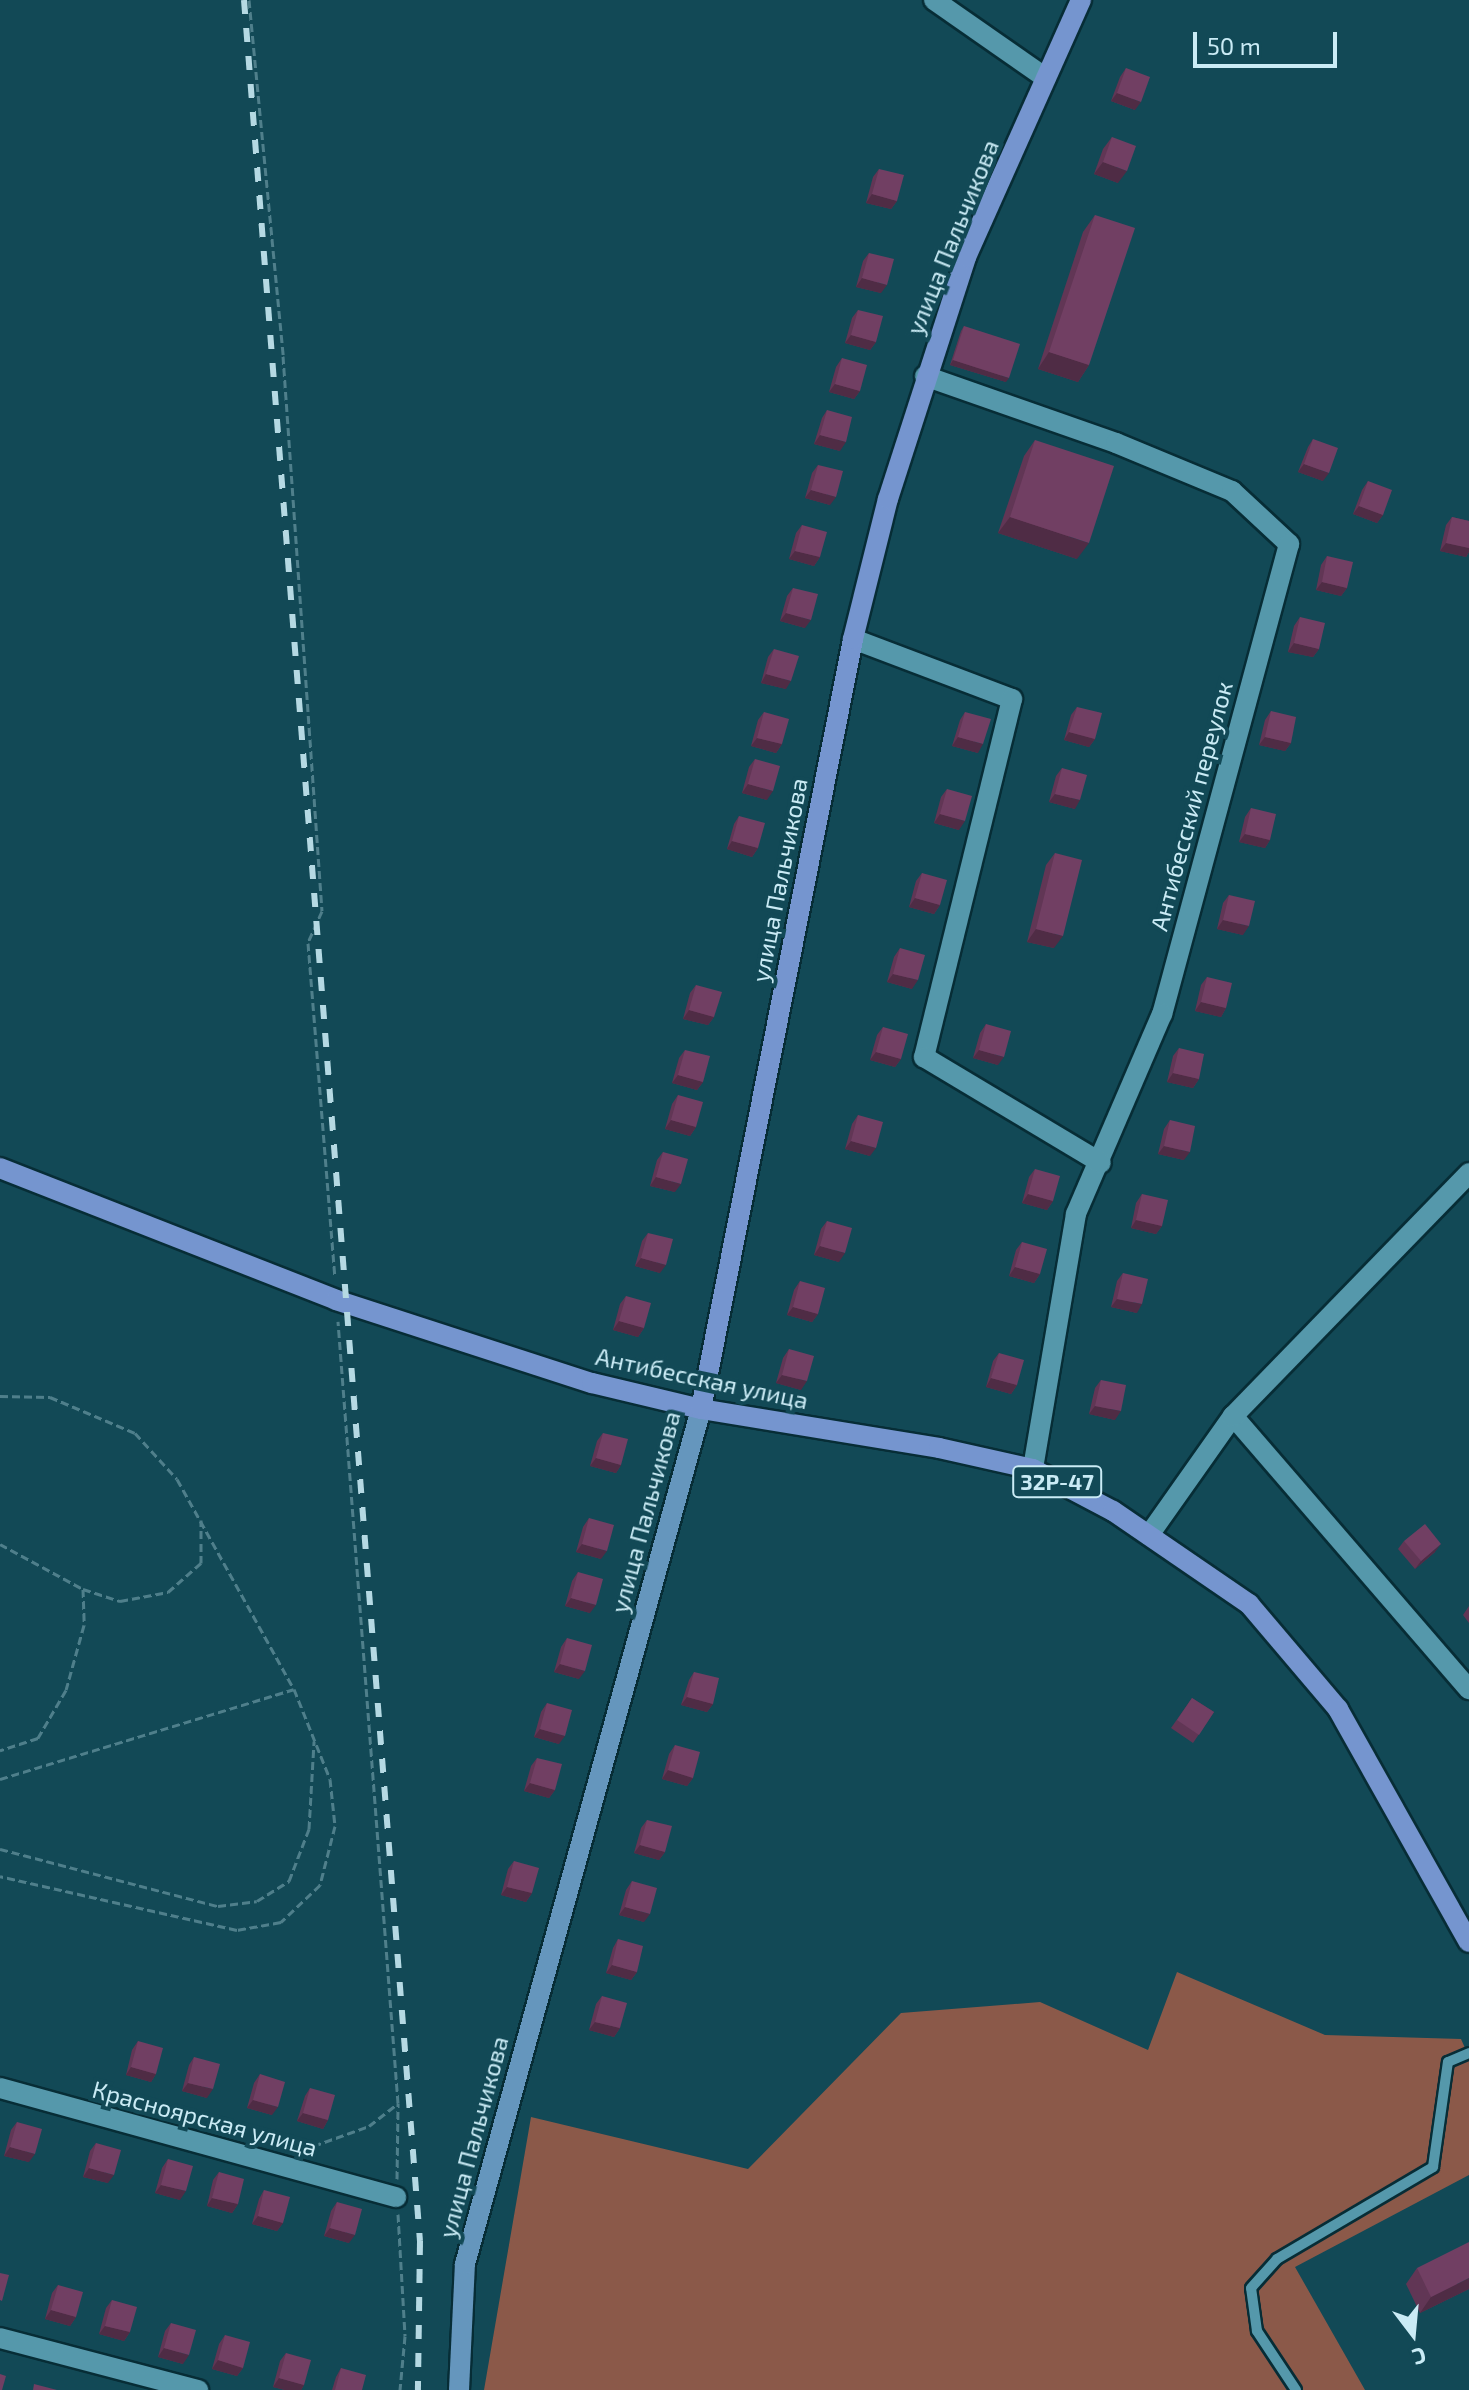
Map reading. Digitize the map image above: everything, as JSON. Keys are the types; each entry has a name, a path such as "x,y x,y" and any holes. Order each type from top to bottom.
{"main road":[{"name":"улица Пальчикова","path":"701,1409 853,639 925,376 966,257 1081,0"},
{"name":"Антибесская улица","path":"0,1168 336,1300 592,1383 701,1409 939,1448 1033,1469 1149,1535 1249,1604 1338,1709 1469,1942"}],"street":[{"path":"934,0 1046,78"},
{"name":"Антибесский переулок","path":"925,376 1116,443 1232,491 1289,544 1162,1014 1101,1163 1076,1214 1033,1469"},
{"path":"853,639 1012,699 924,1057 1101,1163"},
{"path":"1149,1535 1233,1416 1469,1173"},
{"name":"улица Пальчикова","path":"459,2390 465,2264 701,1409"},
{"path":"1233,1416 1469,1689"},
{"name":"Красноярская улица","path":"0,2088 396,2197"},
{"path":"0,2338 198,2390"}],"lane":[{"path":"1296,2390 1257,2331 1251,2288 1277,2259 1433,2167 1448,2062 1469,2053"}],"path":[{"name":"улица Пальчикова","path":"249,0 283,356 322,911 308,943 398,2103 396,2197 405,2336 400,2390"},
{"path":"0,1396 50,1397 135,1433 177,1479 201,1516 294,1689 330,1779 335,1826 320,1885 281,1922 237,1930 0,1876"},
{"path":"0,1544 83,1589 120,1601 168,1592 201,1563 201,1516"},
{"path":"0,1750 38,1738 66,1690 84,1625 83,1589"},
{"path":"0,1779 294,1689"},
{"path":"0,1849 218,1906 257,1901 289,1881 309,1829 314,1737"},
{"path":"270,2163 369,2126 398,2103"}],"shaded area":[{"path":"1177,1972 1325,2035 1461,2039 1469,2057 1469,2175 1295,2267 1365,2390 484,2390 531,2117 748,2169 901,2013 1040,2002 1148,2050"}],"building":[{"path":"1126,68 1150,77 1141,102 1117,93"},
{"path":"1112,137 1136,146 1127,171 1103,162"},
{"path":"879,169 904,175 897,201 872,194"},
{"path":"1095,215 1135,228 1089,365 1049,352"},
{"path":"869,253 894,259 887,285 862,278"},
{"path":"858,310 883,316 876,342 851,335"},
{"path":"964,326 1020,344 1009,378 953,360"},
{"path":"842,358 867,365 860,391 835,384"},
{"path":"827,410 852,417 846,442 820,435"},
{"path":"1313,439 1338,448 1329,473 1304,464"},
{"path":"1035,440 1114,466 1089,543 1010,517"},
{"path":"818,465 843,471 836,497 811,490"},
{"path":"1368,481 1392,490 1383,515 1359,506"},
{"path":"1452,517 1469,521 1469,548 1446,543"},
{"path":"802,525 827,532 820,557 795,551"},
{"path":"1327,556 1353,562 1347,588 1322,582"},
{"path":"793,588 818,594 811,620 786,613"},
{"path":"1300,617 1325,623 1319,649 1294,643"},
{"path":"774,649 799,656 791,681 766,674"},
{"path":"1077,707 1102,713 1095,739 1069,732"},
{"path":"1271,711 1296,717 1291,743 1265,737"},
{"path":"764,712 789,719 782,744 757,738"},
{"path":"965,712 991,719 983,744 958,737"},
{"path":"755,759 780,766 773,791 748,784"},
{"path":"1062,768 1087,775 1080,800 1055,794"},
{"path":"947,789 972,796 965,821 940,814"},
{"path":"1251,808 1276,814 1270,840 1245,834"},
{"path":"739,816 765,823 758,848 732,841"},
{"path":"1055,853 1082,860 1063,936 1036,929"},
{"path":"922,873 947,880 940,905 915,898"},
{"path":"1229,895 1255,901 1249,926 1223,920"},
{"path":"900,948 925,955 918,980 893,974"},
{"path":"1207,977 1232,983 1226,1008 1201,1002"},
{"path":"696,985 722,992 714,1017 689,1010"},
{"path":"986,1024 1011,1031 1004,1057 979,1050"},
{"path":"883,1027 908,1034 901,1059 876,1052"},
{"path":"1179,1048 1204,1054 1199,1079 1173,1073"},
{"path":"685,1050 710,1056 703,1082 678,1075"},
{"path":"678,1095 703,1102 696,1127 671,1120"},
{"path":"858,1115 883,1122 876,1148 851,1141"},
{"path":"1170,1120 1195,1126 1190,1152 1164,1146"},
{"path":"663,1152 688,1159 681,1184 656,1177"},
{"path":"1035,1169 1060,1176 1053,1201 1028,1194"},
{"path":"1142,1194 1168,1200 1162,1226 1136,1220"},
{"path":"827,1221 852,1228 845,1253 820,1246"},
{"path":"648,1233 673,1239 666,1265 641,1258"},
{"path":"1022,1242 1047,1249 1040,1274 1015,1267"},
{"path":"1123,1273 1148,1279 1142,1304 1117,1299"},
{"path":"800,1281 825,1288 818,1314 793,1307"},
{"path":"626,1296 651,1303 644,1328 619,1321"},
{"path":"789,1349 814,1356 807,1381 782,1375"},
{"path":"999,1353 1024,1360 1017,1385 991,1378"},
{"path":"1101,1380 1126,1385 1121,1411 1095,1406"},
{"path":"603,1433 628,1439 621,1465 596,1458"},
{"path":"589,1518 614,1525 607,1551 582,1544"},
{"path":"1425,1524 1441,1544 1421,1561 1404,1541"},
{"path":"578,1572 603,1579 596,1605 571,1598"},
{"path":"567,1638 592,1645 585,1671 560,1664"},
{"path":"694,1672 719,1678 713,1704 687,1697"},
{"path":"1192,1698 1214,1712 1199,1735 1177,1720"},
{"path":"547,1703 572,1710 565,1736 540,1729"},
{"path":"675,1745 700,1752 693,1778 668,1770"},
{"path":"537,1758 562,1764 555,1790 530,1783"},
{"path":"647,1820 672,1826 665,1852 640,1845"},
{"path":"514,1861 539,1868 532,1893 507,1887"},
{"path":"632,1881 657,1888 650,1914 625,1907"},
{"path":"618,1939 643,1946 637,1972 612,1965"},
{"path":"602,1996 627,2003 620,2028 595,2022"},
{"path":"138,2041 163,2048 156,2074 131,2067"},
{"path":"194,2057 220,2064 213,2089 188,2083"},
{"path":"260,2074 285,2082 278,2107 253,2100"},
{"path":"310,2088 335,2095 328,2120 303,2113"},
{"path":"17,2122 42,2129 35,2154 10,2147"},
{"path":"96,2143 121,2150 114,2175 89,2168"},
{"path":"168,2159 193,2166 186,2191 161,2185"},
{"path":"219,2172 244,2179 238,2204 212,2198"},
{"path":"264,2190 290,2197 283,2223 258,2216"},
{"path":"337,2202 362,2209 355,2235 330,2228"},
{"path":"1469,2242 1469,2278 1431,2297 1417,2268"},
{"path":"0,2273 9,2275 2,2301 0,2300"},
{"path":"58,2285 83,2292 76,2317 51,2310"},
{"path":"112,2300 137,2307 130,2332 105,2326"},
{"path":"171,2323 196,2330 189,2355 164,2348"},
{"path":"225,2335 250,2342 243,2368 218,2360"},
{"path":"286,2353 311,2360 304,2385 279,2378"},
{"path":"341,2368 366,2375 362,2390 335,2390"},
{"path":"0,2374 6,2376 2,2390 0,2390"},
{"path":"34,2384 57,2390 33,2390"}],"railway":[{"path":"244,0 420,2241 418,2390"}]}
